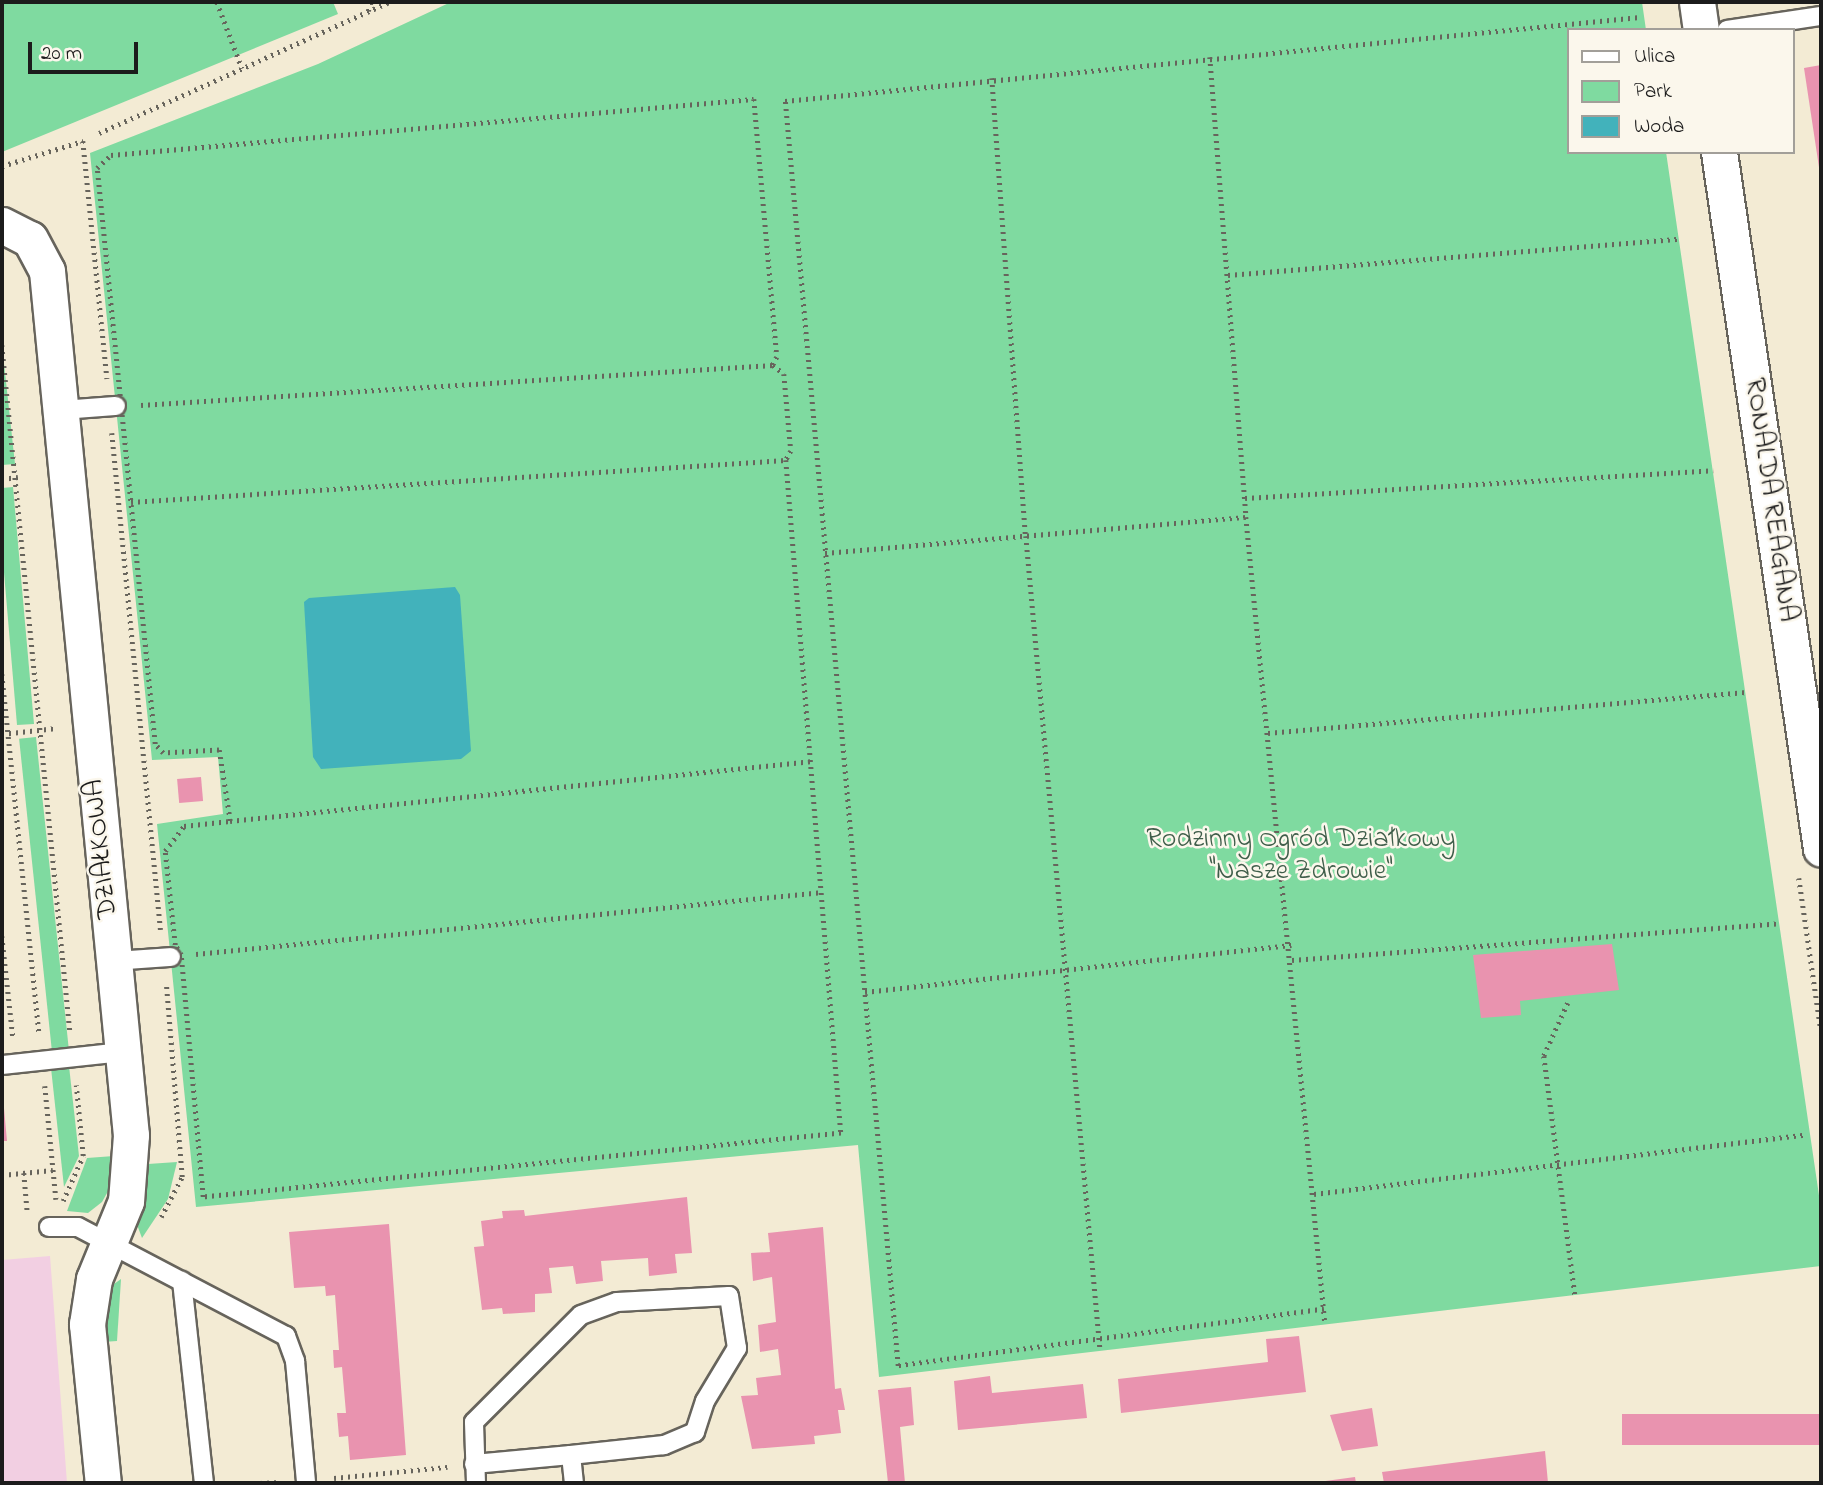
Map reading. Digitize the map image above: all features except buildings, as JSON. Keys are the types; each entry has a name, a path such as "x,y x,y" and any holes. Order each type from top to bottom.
{"street":[{"path":"1697,2 1702,28"},
{"name":"RONALDA REAGANA","path":"1719,154 1821,849"},
{"name":"DZIAŁKOWA","path":"5,225 30,239 44,259 61,410 122,1052 131,1173 126,1202 94,1279 87,1324 103,1483"}],"lane":[{"path":"1740,28 1821,16"},
{"path":"61,410 118,406"},
{"path":"114,961 176,956"},
{"path":"9,1064 122,1052"},
{"path":"53,1220 78,1227 108,1245 280,1331 291,1343 306,1482"},
{"path":"182,1281 204,1483"},
{"path":"474,1464 664,1444 695,1432 705,1401 737,1348 729,1296 617,1302 588,1310 476,1418 471,1431 474,1464 476,1483"},
{"path":"571,1455 574,1483"}],"path":[{"path":"216,2 242,68"},
{"path":"367,12 371,2"},
{"path":"99,134 389,2"},
{"path":"1324,1309 898,1366 785,101 992,78 1640,17"},
{"path":"1210,57 1246,517 1291,945 1325,1323"},
{"path":"992,78 1026,536 1068,970 1100,1348"},
{"path":"230,821 219,750 163,753 155,744 131,502 118,406 97,168 111,155 754,99 777,357 773,365"},
{"path":"2,166 83,141"},
{"path":"1228,275 1680,239"},
{"path":"2,345 18,477 83,1156 53,1220"},
{"path":"118,406 773,365 784,374 791,451 786,460 813,761 841,1133 203,1197 165,851 184,826 813,761"},
{"path":"131,502 786,460"},
{"path":"1245,498 1713,470"},
{"path":"2,479 18,477"},
{"path":"825,553 1246,517"},
{"path":"1268,733 1746,692"},
{"path":"2,734 89,725"},
{"path":"176,956 823,892"},
{"path":"1292,960 1780,923"},
{"path":"2,936 9,1064"},
{"path":"865,992 1291,945"},
{"path":"1568,1003 1544,1056 1575,1295"},
{"path":"1314,1194 1557,1167 1804,1135"},
{"path":"2,1175 53,1170"},
{"path":"306,1482 474,1464"}],"shaded area":[{"path":"50,1256 67,1483 2,1483 2,1260"}],"green space":[{"path":"2,2 333,2 338,14 2,152"},
{"name":"Rodzinny Ogród Działkowy \"Nasze Zdrowie\"","path":"451,2 1642,2 1646,28 1568,28 1568,154 1666,154 1821,1209 1821,1266 879,1377 858,1145 196,1207 157,824 223,814 218,757 152,760 90,153 318,64"},
{"path":"2,345 15,464 2,465"},
{"path":"13,487 34,724 17,725 2,549 2,488"},
{"path":"36,737 69,1047 52,1049 19,739"},
{"path":"69,1066 79,1156 64,1187 51,1068"},
{"path":"114,1156 111,1186 102,1202 88,1213 67,1211 87,1158"},
{"path":"177,1162 168,1199 142,1238 136,1222 148,1164"},
{"path":"121,1279 117,1341 103,1342 107,1289"}],"water":[{"path":"455,587 460,595 471,751 461,759 321,769 313,757 304,602 309,598"}]}
